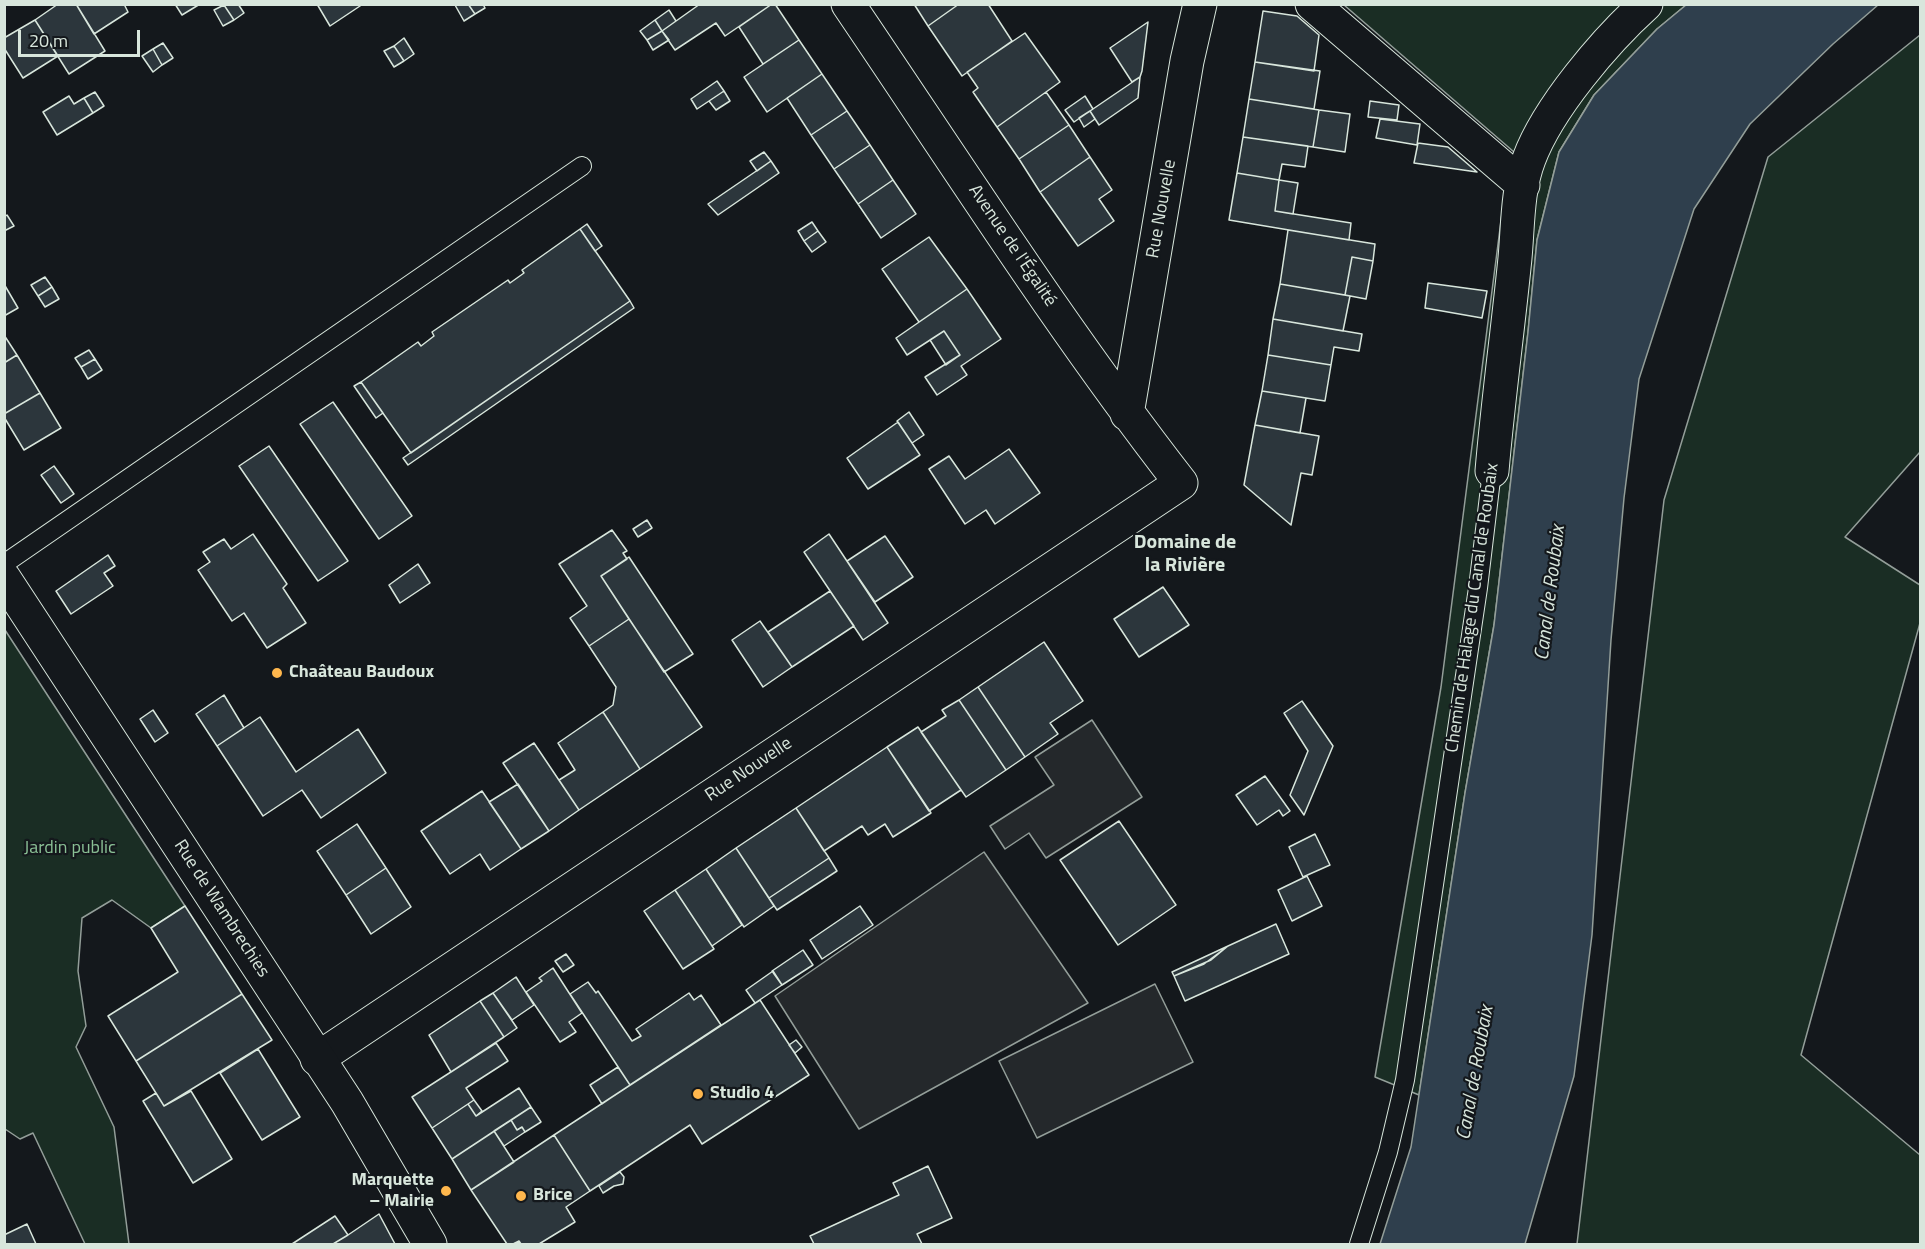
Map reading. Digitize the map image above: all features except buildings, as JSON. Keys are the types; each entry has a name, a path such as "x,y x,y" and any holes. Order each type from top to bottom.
{"street":[{"name":"Avenue de l'Égalité","path":"848,4 1064,324 1181,483"},
{"name":"Rue Nouvelle","path":"1128,414 1187,61 1200,4"},
{"path":"1312,4 1523,185"},
{"name":"Chemin de Halage du Canal de Roubaix","path":"1492,471 1523,185 1528,162 1543,130 1569,91 1612,38 1647,4"},
{"name":"Rue Nouvelle","path":"316,1059 1181,483"},
{"name":"Rue de Wambrechies","path":"4,578 352,1112 430,1245"}],"lane":[{"path":"4,564 582,166"},
{"name":"Chemin de Halage du Canal de Roubaix","path":"1359,1245 1388,1152 1405,1080 1478,588 1492,471"}],"green space":[{"path":"1344,5 1686,5 1657,29 1594,95 1559,152 1537,240 1494,625 1465,793 1419,1095 1375,1077 1441,687 1502,213 1514,152"},
{"path":"1920,35 1920,452 1845,537 1920,585 1920,623 1801,1055 1920,1155 1920,1244 1577,1244 1664,500 1768,157"},
{"name":"Jardin public","path":"5,630 185,906 151,928 112,900 82,918 78,971 86,1026 76,1047 114,1127 129,1244 85,1244 33,1133 20,1139 5,1129"}],"shaded area":[{"path":"1092,720 1142,797 1046,858 1029,833 1005,849 990,826 1054,785 1035,757"},
{"path":"984,852 1088,1003 859,1129 775,996"},
{"path":"1155,984 1193,1062 1037,1138 999,1061"}],"water":[{"name":"Canal de Roubaix","path":"1686,5 1878,5 1833,44 1750,124 1694,209 1639,379 1624,498 1611,640 1592,935 1574,1076 1525,1244 1380,1244 1411,1147 1465,793 1494,625 1537,240 1559,152 1594,95 1657,29"}],"place":[{"name":"Chaâteau Baudoux","path":"277,673"},
{"name":"Studio 4","path":"698,1094"},
{"name":"Marquette – Mairie","path":"446,1191"},
{"name":"Brice","path":"521,1196"}],"district":[{"name":"Domaine de la Rivière","path":"1185,554"}]}
